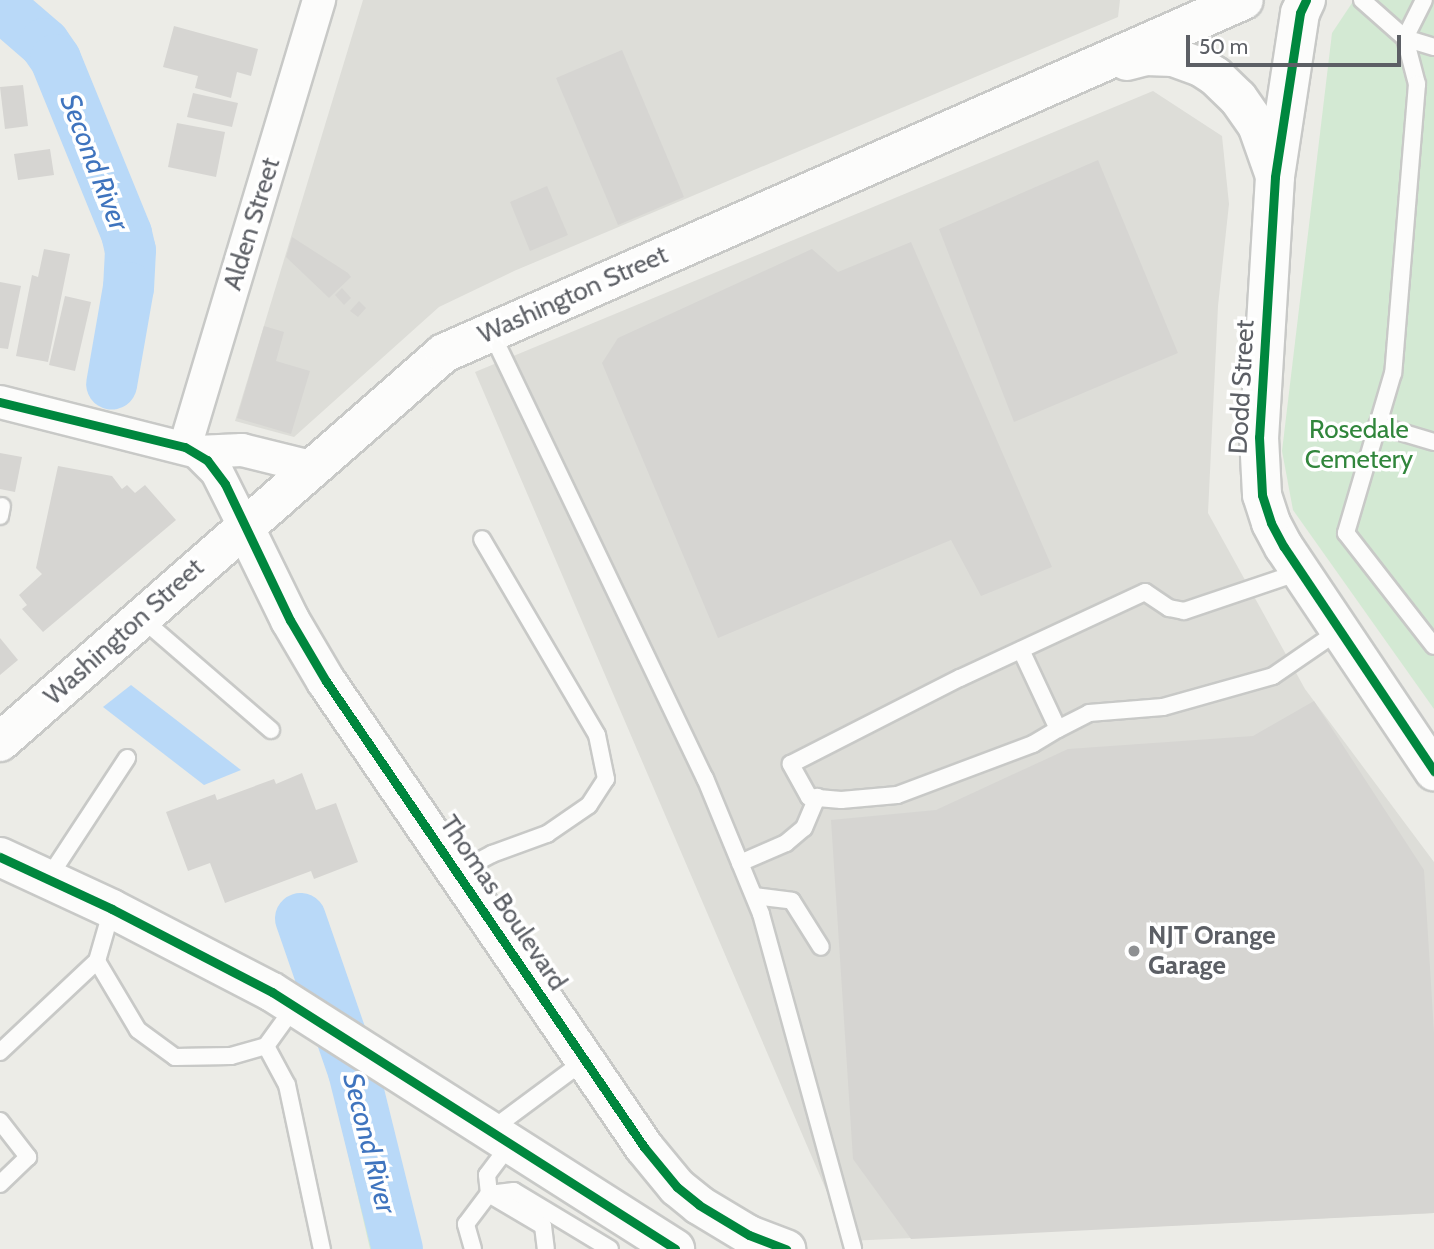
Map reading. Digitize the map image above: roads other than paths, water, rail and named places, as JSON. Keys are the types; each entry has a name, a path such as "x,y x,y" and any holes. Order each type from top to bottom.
{"street":[{"name":"Washington Street","path":"0,742 444,353 1244,0"},
{"name":"Dodd Street","path":"1306,0 1300,13 1275,177 1259,466 1262,495 1271,523 1300,572 1434,771"},
{"name":"Alden Street","path":"191,450 308,8"},
{"path":"1070,75 1146,56 1173,57 1201,67 1215,76 1248,111 1264,139 1275,177"},
{"path":"0,402 191,450 242,450 311,467"},
{"path":"191,450 217,472 244,526"},
{"name":"Thomas Boulevard","path":"244,526 290,620 326,681 644,1147 677,1187 723,1221 786,1249"},
{"path":"0,857 112,909 301,1009 675,1249"}],"lane":[{"path":"1362,0 1405,38 1434,47"},
{"path":"1424,0 1405,38 1417,84 1393,373 1346,533 1434,646"},
{"path":"491,332 705,778 754,896 853,1249"},
{"path":"1377,425 1434,442"},
{"path":"456,873 492,854 547,834 589,805 606,779 597,735 482,539"},
{"path":"1300,572 1184,611 1169,608 1144,592 791,764 809,797 841,800 897,795 1033,744 1089,713 1163,707 1273,676 1340,630"},
{"path":"140,617 271,730"},
{"path":"1021,650 1058,729"},
{"path":"47,880 127,758"},
{"path":"740,863 786,843 795,836 804,828 817,797"},
{"path":"754,896 792,901 821,947"},
{"path":"0,1052 97,961 112,909"},
{"path":"97,961 138,1030 175,1057 231,1056 266,1046 301,1009"},
{"path":"266,1046 287,1085 322,1249"},
{"path":"473,1249 466,1224 489,1194 487,1175 501,1136 584,1061"},
{"path":"0,1121 28,1157 0,1184"},
{"path":"489,1194 514,1191 610,1249"},
{"path":"489,1194 543,1226 546,1249"}],"water":[{"path":"131,685 241,770 204,785 103,707"}],"waterway":[{"name":"Second River","path":"0,5 44,43 55,59 126,233 130,250 128,287 111,384"},
{"name":"Second River","path":"300,918 353,1071 397,1249"}],"place":[{"name":"NJT Orange Garage","path":"1134,951"}],"park label":[{"name":"Rosedale Cemetery","path":"1359,445"}]}
